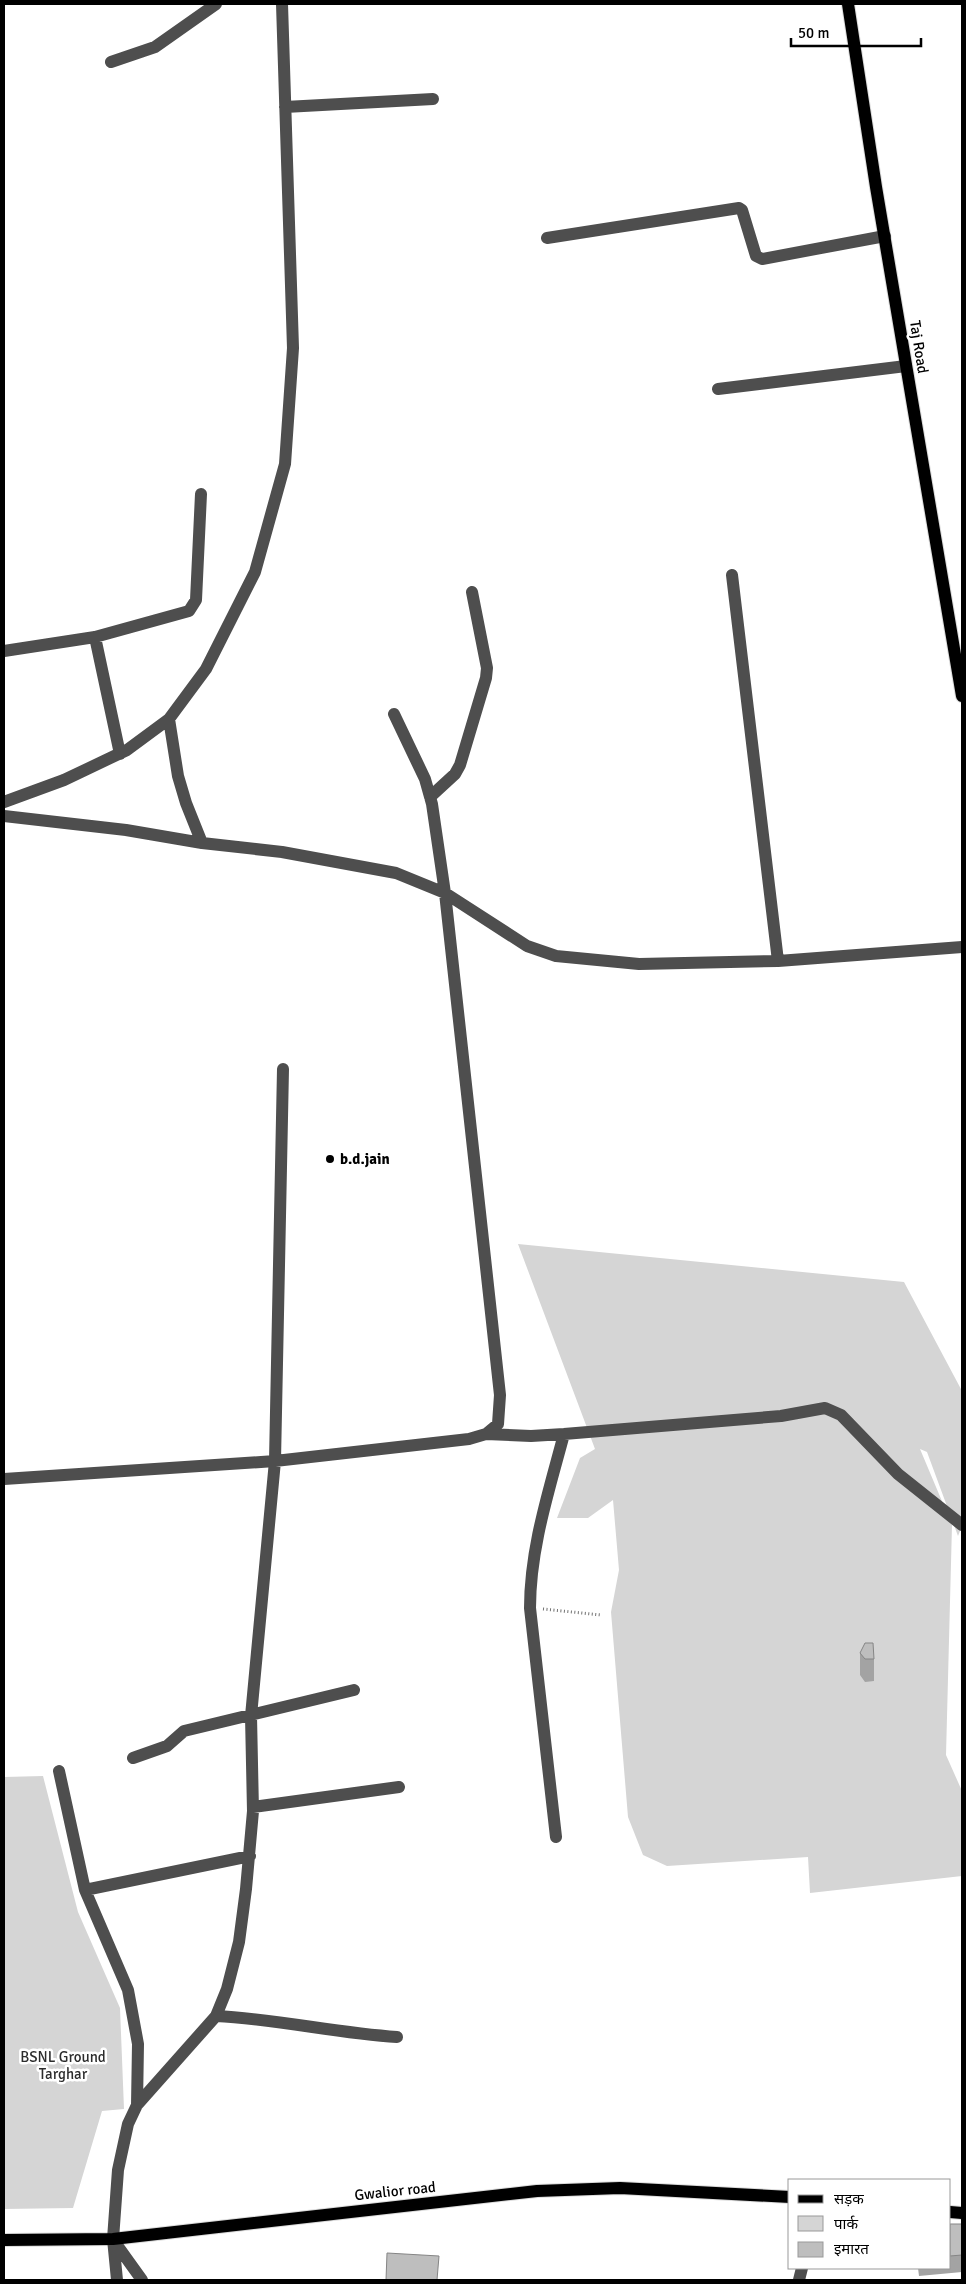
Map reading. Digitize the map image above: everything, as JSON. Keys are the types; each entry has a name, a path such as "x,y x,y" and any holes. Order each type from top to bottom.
{"main road":[{"name":"Taj Road","path":"848,4 906,366 962,696"},
{"name":"Gwalior road","path":"4,2240 113,2239 537,2191 620,2188 788,2197"}],"street":[{"path":"111,62 156,47 216,4"},
{"path":"4,802 64,780 120,754 169,719 206,668 255,572 285,464 293,348 282,4"},
{"path":"285,107 433,99"},
{"path":"547,238 739,208 742,210 756,256 762,259 885,236"},
{"path":"718,389 906,366"},
{"path":"4,651 95,637 189,611 196,600 201,494"},
{"path":"732,574 778,961"},
{"path":"430,797 455,774 460,765 486,678 486,668 472,592"},
{"path":"95,637 120,754"},
{"path":"4,1479 275,1461 469,1439 486,1434 495,1428 499,1421 500,1395 445,893 430,797 425,779 394,714"},
{"path":"169,719 178,776 186,803 202,843"},
{"path":"4,816 126,830 202,843 282,852 396,873 445,893 527,946 556,956 639,964 778,961 962,947"},
{"path":"117,2280 113,2239 118,2170 128,2124 137,2105 216,2016 227,1988 239,1942 250,1856 253,1807 251,1716 275,1461 283,1069"},
{"path":"486,1434 531,1436 564,1434 781,1416 825,1408 842,1415 898,1474 962,1525"},
{"path":"556,1837 530,1608 530,1583 535,1551 564,1434"},
{"path":"133,1758 167,1746 184,1731 354,1690"},
{"path":"59,1771 85,1890 128,1990 138,2044 137,2105"},
{"path":"253,1807 399,1787"},
{"path":"85,1890 250,1856"},
{"path":"216,2016 252,2017 339,2032 396,2037"},
{"path":"113,2239 142,2280"}],"path":[{"path":"530,1608 601,1614"}],"green space":[{"path":"518,1244 904,1282 962,1391 962,1526 958,1536 927,1452 920,1449 952,1525 946,1755 962,1791 962,1876 810,1893 808,1857 667,1866 643,1855 628,1817 611,1612 619,1570 613,1500 588,1518 557,1518 580,1458 595,1449"},
{"name":"BSNL Ground Targhar","path":"43,1776 78,1912 120,2008 124,2109 102,2111 73,2208 4,2209 4,1777"}],"building":[{"path":"865,1643 873,1643 874,1659 865,1659 860,1653"},
{"path":"951,2224 962,2224 962,2255 951,2256"},
{"path":"387,2253 439,2256 437,2280 386,2280"}],"place":[{"name":"b.d.jain","path":"330,1159"}]}
